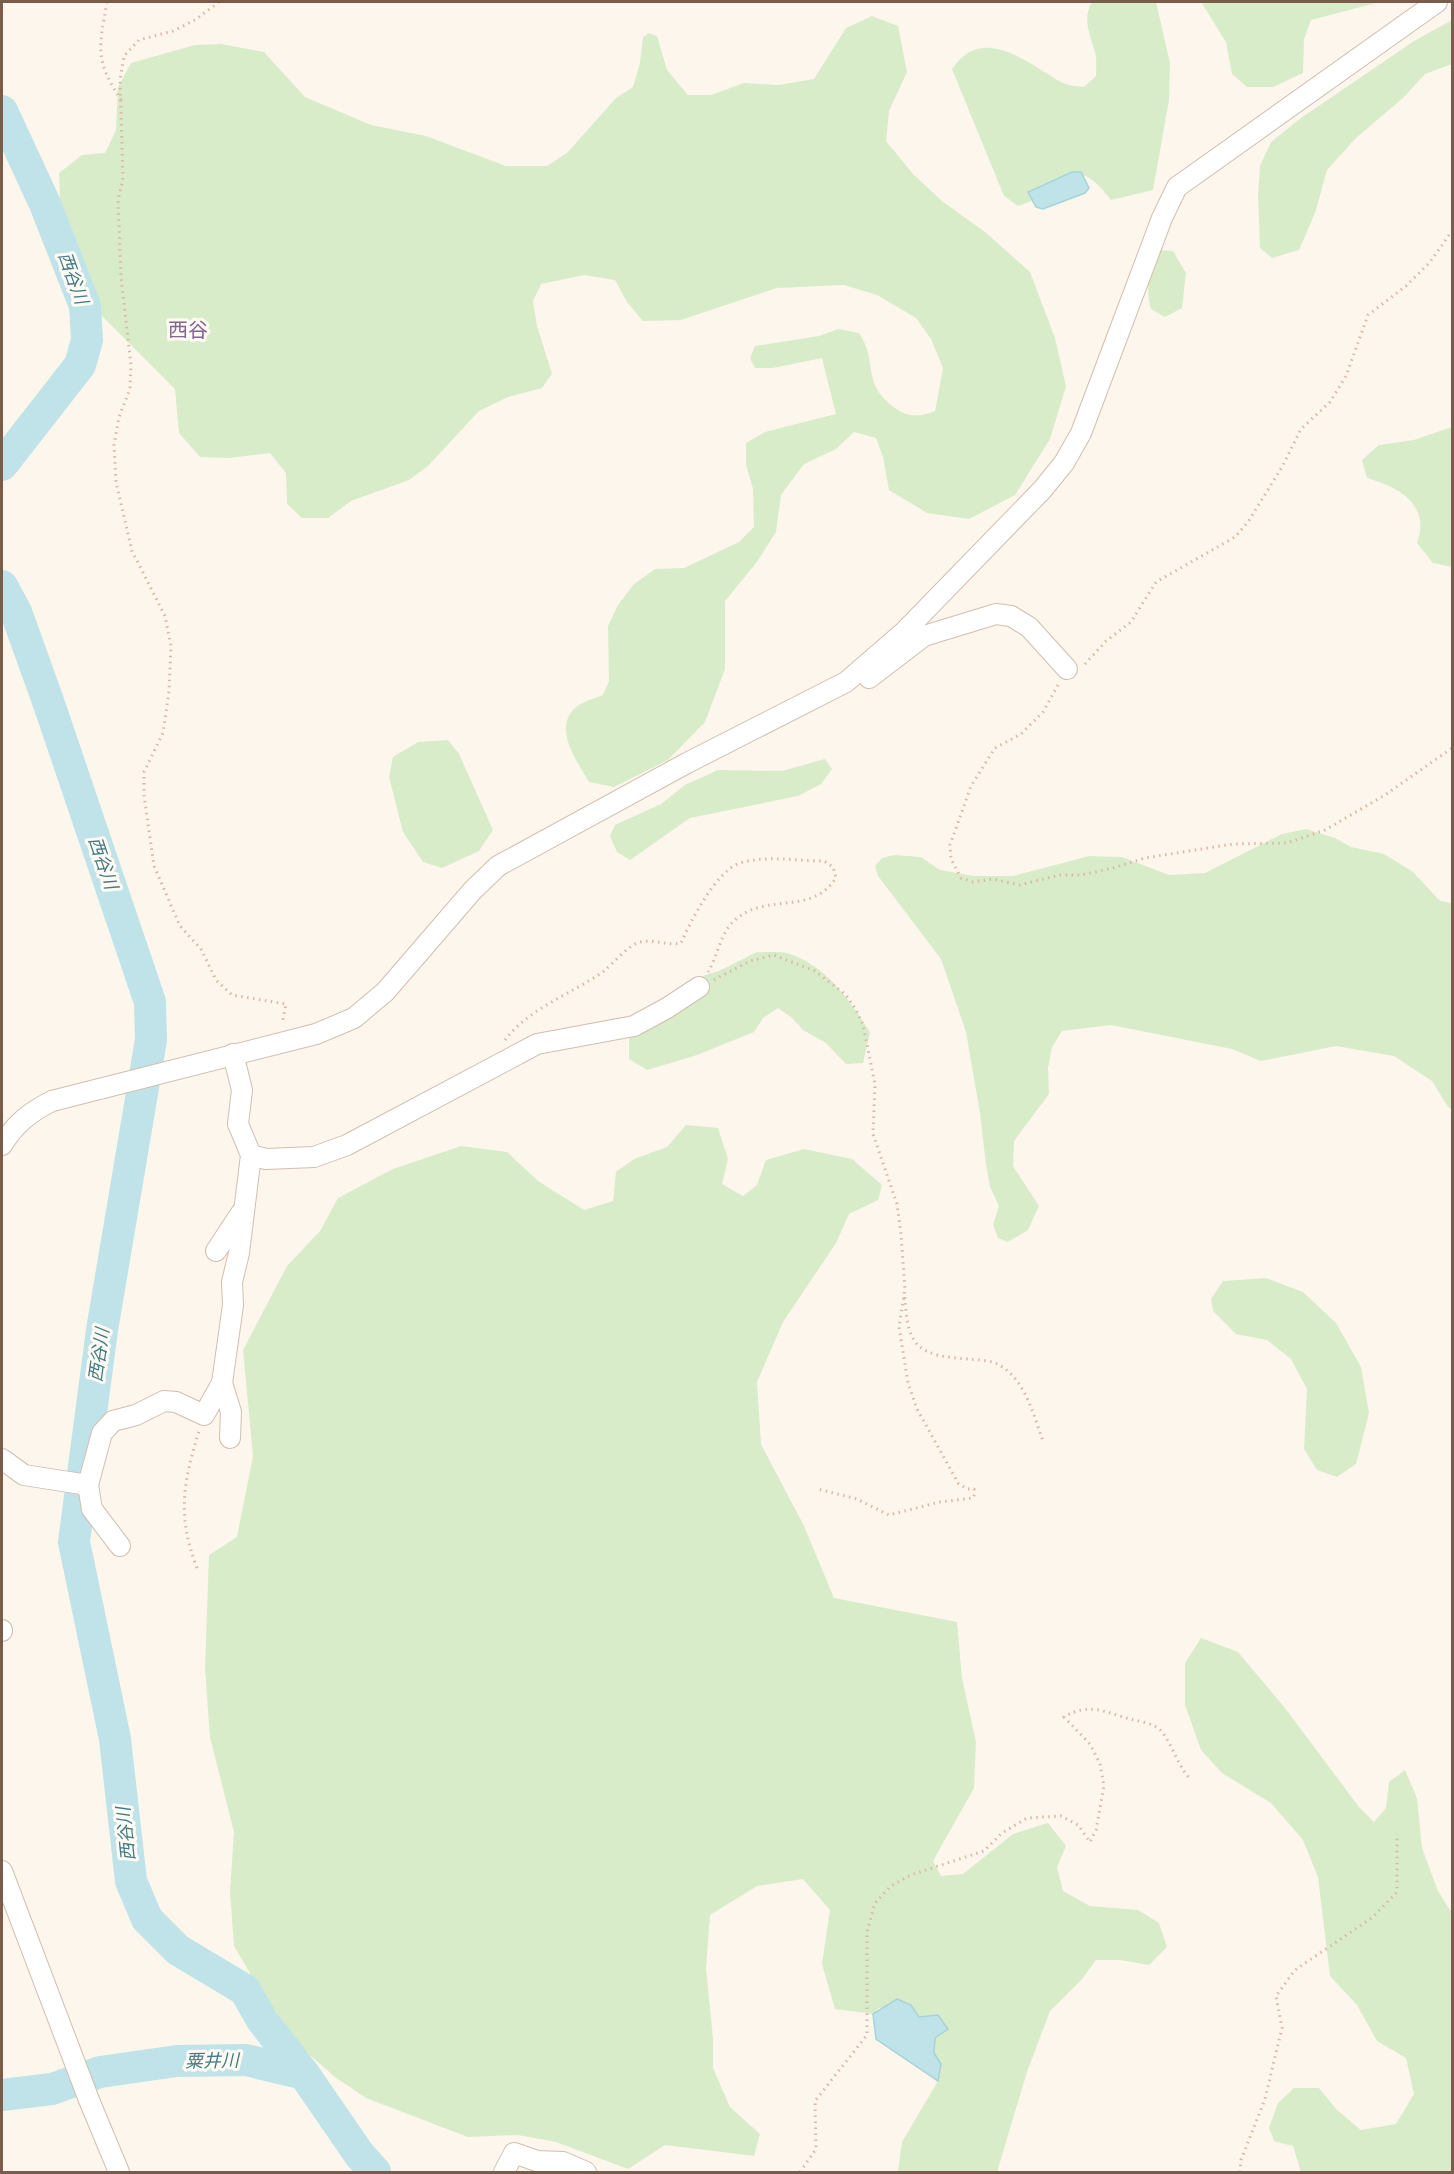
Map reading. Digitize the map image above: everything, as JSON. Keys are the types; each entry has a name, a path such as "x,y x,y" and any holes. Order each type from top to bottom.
{"street":[{"path":"2,1145 11,1129 29,1112 52,1101 316,1034 354,1018 386,992 472,890 498,866 656,779 846,682 913,623 1042,490 1064,463 1081,433 1162,218 1177,187 1437,2"},
{"path":"846,682 865,681 924,636 996,614 1011,616 1029,627 1067,669"},
{"path":"251,1155 266,1159 314,1157 347,1145 537,1044 634,1026 668,1008 699,987"},
{"path":"120,1546 92,1509 81,1484 102,1433 112,1421 136,1415 164,1401 176,1402 204,1415 222,1383 231,1324 232,1282 240,1243 242,1212 249,1184 251,1155 238,1124 242,1090 233,1054"},
{"path":"216,1251 242,1212"},
{"path":"222,1383 231,1412 230,1438"},
{"path":"2,1459 24,1475 81,1484"},
{"path":"2,1870 88,2100 119,2172"},
{"path":"504,2172 514,2152 537,2161 563,2162 586,2172"}],"path":[{"path":"107,2 99,50 101,64 122,101"},
{"path":"219,2 195,20 173,31 139,39 124,56 122,69 123,180 118,200 121,277 131,365 130,389 119,417 114,445 116,482 132,551 165,616 171,646 169,691 163,733 144,772 144,795 154,866 180,926 201,949 216,980 232,995 286,1004 279,1043"},
{"path":"1452,231 1430,262 1406,286 1368,315 1346,376 1330,402 1301,429 1261,502 1235,537 1156,582 1131,622 1106,641 1083,666 1067,669 1043,712 1021,734 995,748 971,786 950,845 951,860 961,878 974,882 993,879 1020,885 1059,876 1092,872 1145,858 1233,844 1287,843 1325,830 1385,795 1452,748"},
{"path":"500,1046 512,1030 531,1016 573,992 638,943 660,940 671,945 681,943 698,910 726,871 739,863 757,860 824,861 833,867 836,878 829,889 812,900 751,908 733,921 699,987"},
{"path":"699,987 750,961 774,954 815,971 845,994 863,1025 875,1084 873,1134 897,1204 906,1326 912,1340 927,1352 999,1364 1025,1392 1043,1441"},
{"path":"818,1489 856,1499 889,1515 940,1502 964,1501 973,1498 974,1489 967,1489 958,1483 917,1409 908,1383 899,1327 905,1289"},
{"path":"197,1569 187,1543 182,1513 185,1477 204,1415"},
{"path":"800,2172 816,2149 815,2101 867,2035 867,1932 875,1903 891,1886 911,1875 984,1851 1002,1833 1027,1818 1061,1816 1078,1826 1090,1842 1096,1830 1104,1786 1100,1764 1090,1744 1064,1717 1074,1712 1110,1710 1156,1726 1163,1734 1180,1769 1191,1780"},
{"path":"1240,2172 1242,2160 1265,2099 1282,2028 1276,1996 1294,1971 1373,1917 1397,1892 1397,1834"}],"green space":[{"path":"1092,2 1156,2 1170,63 1169,100 1153,190 1111,200 1091,179 1073,174 1053,180 1028,192 1032,201 1018,206 1004,196 952,69 964,56 977,49 991,48 1020,57 1063,83 1084,87 1096,76 1096,55 1087,21"},
{"path":"1201,2 1380,2 1311,20 1304,39 1303,73 1273,87 1247,87 1232,74 1226,42"},
{"path":"872,16 898,26 907,72 889,111 886,141 913,174 942,201 985,232 1030,272 1055,338 1066,386 1050,439 1015,495 969,519 927,513 889,490 883,457 876,438 854,432 836,449 804,464 781,495 776,532 757,562 725,601 725,669 705,722 668,760 614,787 589,782 570,747 566,728 573,710 603,695 609,681 608,626 618,605 634,584 655,569 684,568 739,542 754,527 753,489 746,465 746,443 765,432 836,414 822,358 773,368 755,368 750,358 755,346 819,336 838,329 859,333 865,344 877,390 895,408 914,416 935,411 943,368 931,339 916,318 877,295 844,285 777,288 681,320 643,321 627,302 615,280 584,275 541,284 533,301 537,326 552,374 542,388 508,397 479,411 428,466 409,480 351,501 328,518 302,518 287,504 286,473 270,453 228,458 200,457 179,433 175,389 99,313 60,200 59,173 82,155 105,153 116,130 118,87 131,63 195,45 221,44 264,52 305,97 371,125 426,136 506,166 547,166 567,153 616,98 633,87 640,63 643,37 649,33 657,36 667,70 688,95 711,95 744,83 778,85 814,79 846,28"},
{"path":"1452,20 1452,64 1425,74 1403,98 1356,138 1327,170 1315,213 1299,250 1272,258 1260,248 1258,196 1260,166 1271,142 1301,118 1414,41"},
{"path":"1160,250 1173,251 1186,273 1182,308 1165,317 1151,309 1148,294 1153,264"},
{"path":"1452,427 1452,567 1433,563 1417,543 1420,518 1416,508 1401,493 1367,478 1362,460 1379,445 1414,440"},
{"path":"448,740 459,754 493,830 479,851 442,868 423,862 403,832 389,777 393,757 418,742"},
{"path":"825,759 832,769 821,784 798,796 690,818 630,860 617,852 610,836 615,825 661,804 685,785 718,770 782,771"},
{"path":"1306,829 1335,838 1351,847 1384,854 1413,872 1440,901 1452,903 1452,1110 1432,1081 1394,1056 1336,1046 1261,1061 1232,1049 1111,1025 1062,1031 1052,1047 1048,1068 1049,1094 1014,1141 1013,1166 1039,1206 1028,1230 1008,1242 998,1238 993,1225 999,1206 990,1187 966,1032 941,959 878,876 875,866 882,858 894,855 921,857 940,870 974,876 1013,876 1089,856 1122,857 1169,875 1205,873 1282,834"},
{"path":"757,952 783,952 800,958 813,965 835,985 870,1032 863,1063 846,1064 826,1043 803,1030 778,1008 763,1018 754,1032 697,1055 647,1070 629,1059 629,1032 692,979 719,971"},
{"path":"686,1125 718,1128 728,1159 722,1184 743,1196 757,1185 766,1160 804,1149 852,1159 882,1185 878,1200 849,1214 836,1243 783,1322 757,1382 761,1444 804,1526 834,1598 957,1622 962,1678 976,1742 974,1788 933,1861 941,1876 963,1874 1013,1834 1048,1823 1066,1846 1057,1867 1063,1891 1090,1906 1138,1910 1159,1923 1167,1947 1149,1965 1120,1960 1096,1960 1082,1979 1050,2011 1027,2072 997,2172 898,2172 902,2142 938,2081 934,2053 935,2038 948,2029 919,2018 911,2005 879,2008 873,2014 835,2009 822,1964 830,1910 803,1879 757,1886 710,1915 706,1968 713,2038 713,2068 730,2107 760,2134 754,2156 665,2145 628,2169 556,2142 518,2135 468,2137 366,2098 335,2077 304,2050 258,1987 234,1946 230,1891 234,1832 210,1737 205,1669 209,1555 237,1537 253,1456 243,1350 287,1266 320,1231 338,1198 393,1169 461,1146 507,1152 538,1181 584,1210 613,1201 616,1172 634,1159 667,1147"},
{"path":"1266,1278 1303,1292 1336,1323 1361,1367 1369,1413 1356,1464 1337,1477 1317,1470 1304,1449 1307,1389 1291,1359 1267,1340 1236,1334 1213,1311 1211,1299 1223,1281"},
{"path":"1201,1638 1238,1652 1285,1708 1359,1807 1374,1822 1386,1808 1389,1782 1405,1770 1417,1798 1422,1848 1438,1891 1452,1913 1452,2172 1301,2172 1293,2146 1274,2141 1269,2128 1278,2103 1294,2088 1319,2088 1336,2109 1361,2130 1396,2124 1414,2094 1406,2058 1377,2041 1357,2005 1330,1976 1318,1877 1303,1840 1271,1803 1222,1773 1201,1750 1185,1705 1185,1663"}],"water":[{"path":"1072,172 1081,172 1089,188 1085,193 1043,209 1036,207 1028,192"},
{"path":"897,1999 911,2005 919,2017 938,2015 948,2029 935,2038 934,2053 941,2064 938,2081 876,2039 873,2014"}],"waterway":[{"name":"西谷川","path":"2,111 45,204 85,306 87,340 80,365 2,465"},
{"name":"西谷川","path":"2,586 16,612 49,704 150,1002 151,1040 102,1330 74,1542 115,1739 131,1881 147,1919 178,1950 245,1990 262,2020 304,2074 359,2154 375,2172"},
{"name":"粟井川","path":"2,2095 52,2089 100,2072 177,2061 246,2060 304,2074"}],"district":[{"name":"西谷","path":"188,330"}]}
